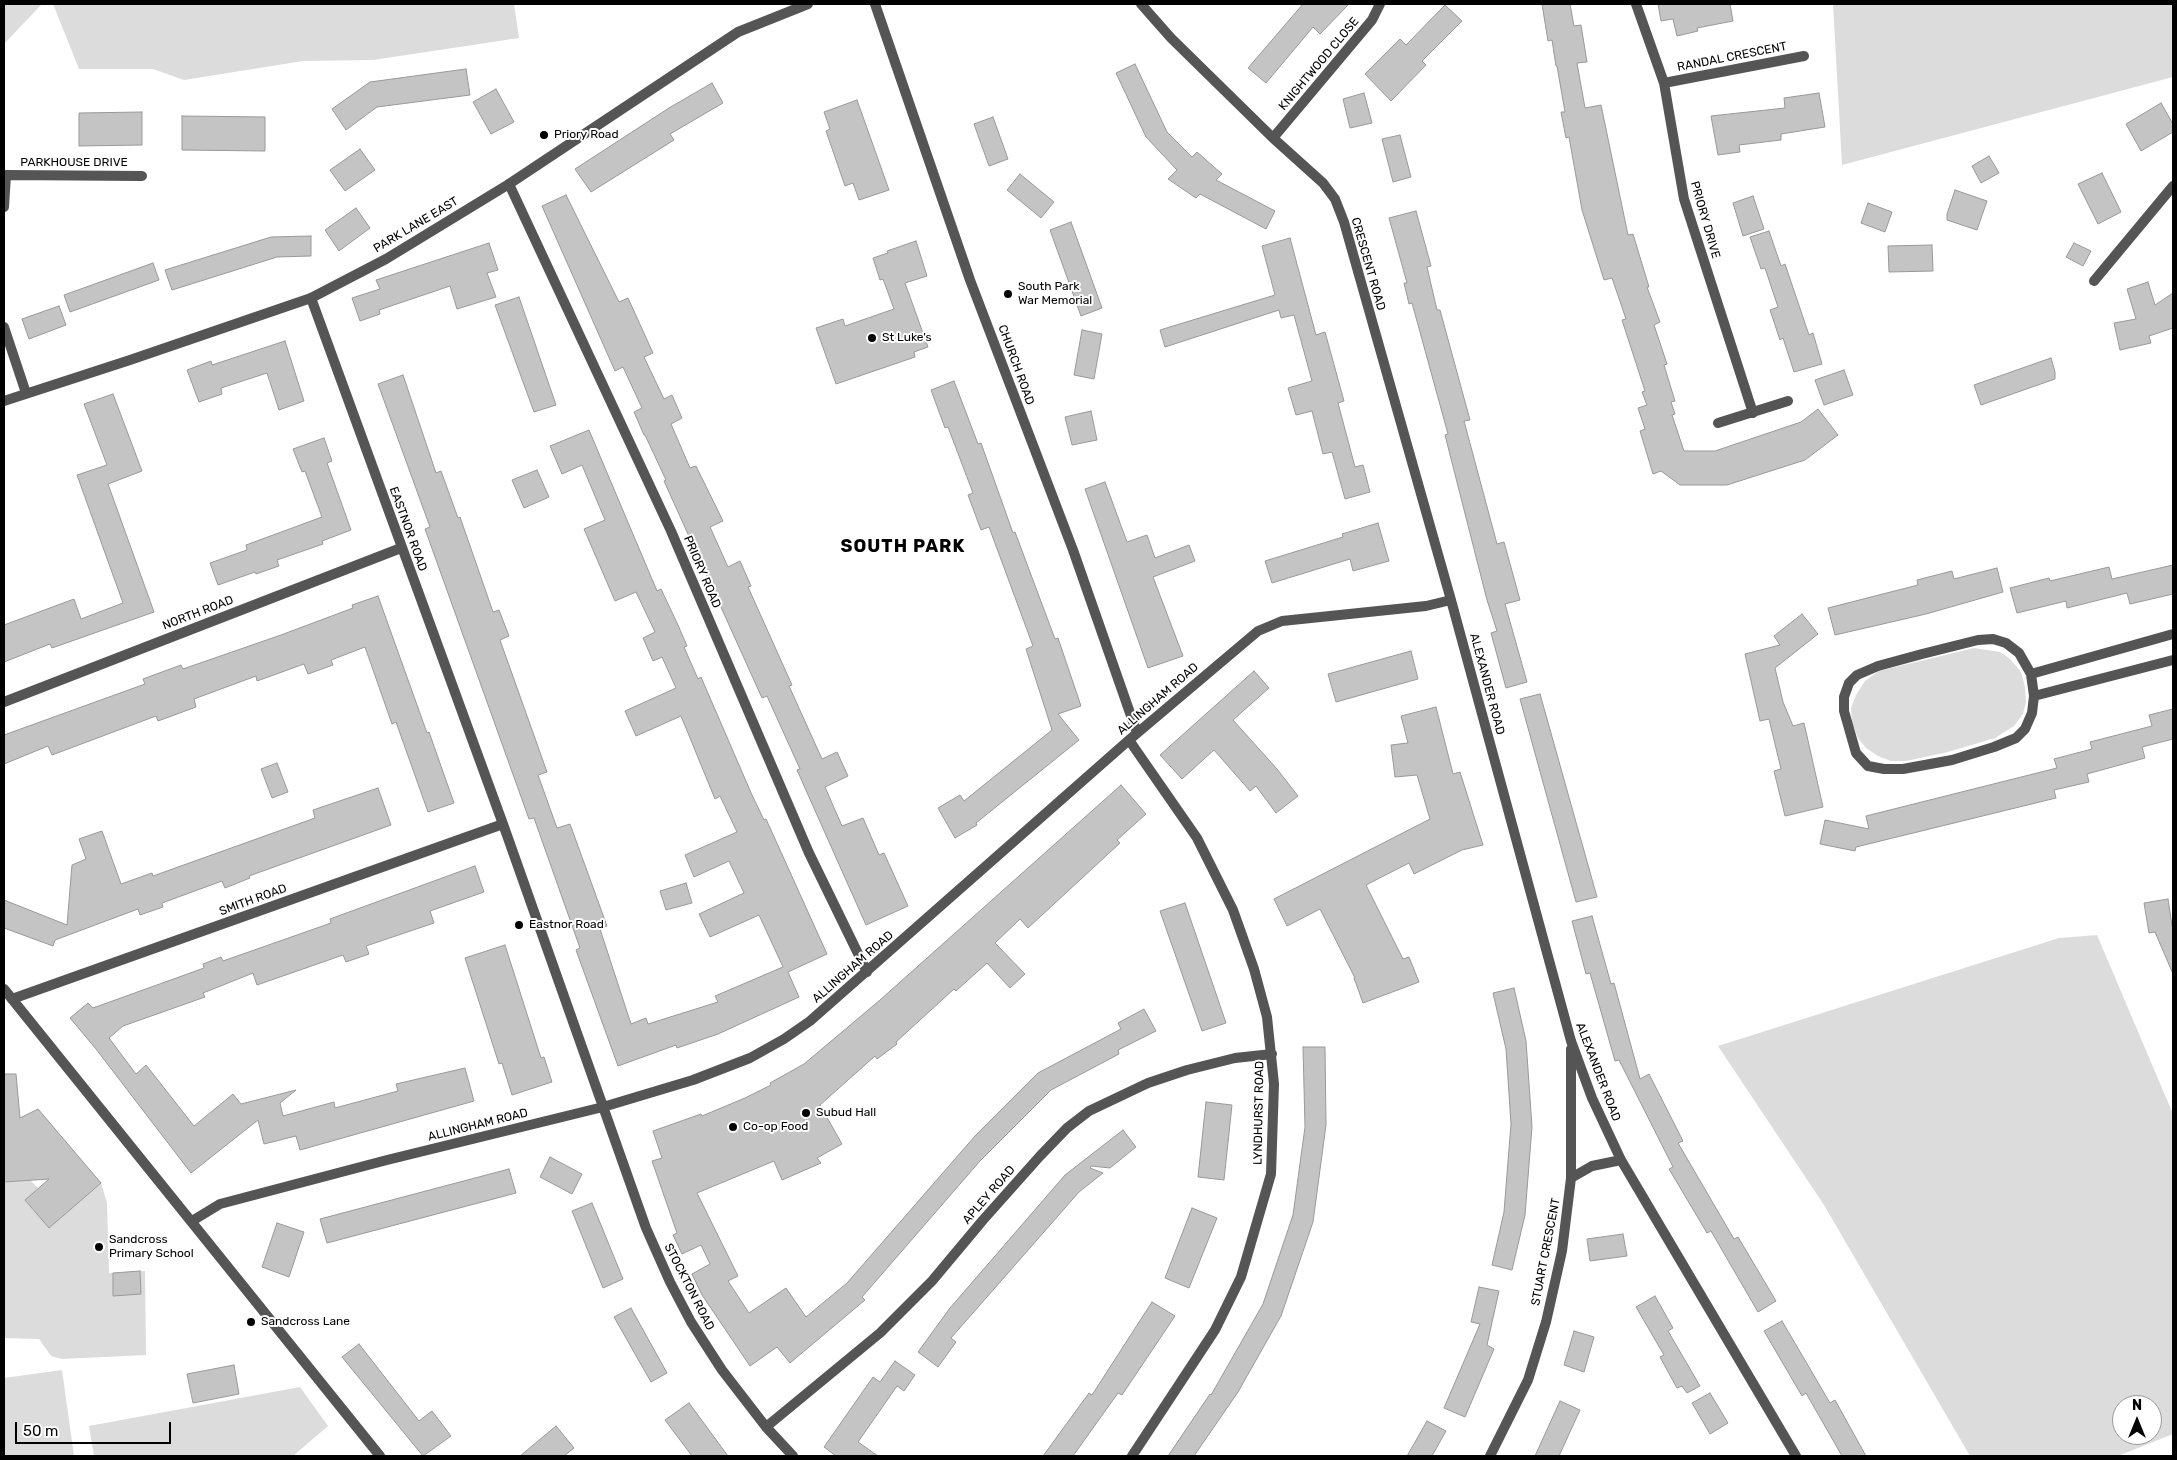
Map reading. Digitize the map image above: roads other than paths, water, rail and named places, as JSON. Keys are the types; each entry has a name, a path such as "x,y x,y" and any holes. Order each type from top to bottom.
{"street":[{"name":"PARK LANE EAST","path":"4,401 311,298 386,258 509,184 738,32 808,4"},
{"name":"CHURCH ROAD","path":"875,4 970,280 1073,550 1133,737"},
{"name":"CRESCENT ROAD","path":"1141,4 1171,38 1273,138 1318,178 1335,199 1344,222 1452,600"},
{"name":"KNIGHTWOOD CLOSE","path":"1273,138 1372,20 1380,4"},
{"name":"PRIORY DRIVE","path":"1636,4 1664,83 1684,199 1753,412"},
{"name":"RANDAL CRESCENT","path":"1664,83 1804,56"},
{"name":"PARKHOUSE DRIVE","path":"4,208 5,175 142,176"},
{"name":"PRIORY ROAD","path":"509,184 671,531 810,853 867,972"},
{"path":"2094,281 2173,186"},
{"name":"EASTNOR ROAD","path":"311,298 503,824 603,1107"},
{"path":"4,327 26,393"},
{"path":"1718,423 1788,401"},
{"name":"NORTH ROAD","path":"4,702 401,548"},
{"name":"ALLINGHAM ROAD","path":"192,1221 220,1204 387,1160 603,1107 693,1080 750,1058 784,1039 804,1025 867,972 1133,737 1258,631 1282,620 1426,606 1452,600"},
{"name":"ALEXANDER ROAD","path":"1452,600 1571,1042 1592,1098 1621,1160 1796,1456"},
{"path":"2031,674 2173,634"},
{"path":"1993,639 2006,643 2019,653 2031,674 2034,696 2032,714 2025,729 2016,738 1952,760 1903,769 1884,769 1868,766 1856,753 1844,711 1844,697 1849,683 1857,675 1878,666 1978,640 1993,639"},
{"path":"2034,696 2173,660"},
{"name":"LYNDHURST ROAD","path":"1132,1456 1215,1330 1240,1276 1270,1174 1274,1128 1272,1054 1267,1017 1254,969 1233,910 1196,838 1133,737"},
{"name":"SMITH ROAD","path":"12,999 503,824"},
{"path":"4,989 380,1456"},
{"name":"STUART CRESCENT","path":"1490,1456 1528,1380 1546,1322 1562,1250 1571,1178 1571,1042"},
{"name":"APLEY ROAD","path":"766,1427 880,1333 932,1281 1040,1156 1067,1128 1088,1112 1148,1083 1187,1070 1235,1058 1272,1054"},
{"name":"STOCKTON ROAD","path":"603,1107 646,1228 670,1282 691,1322 722,1370 766,1427 792,1456"},
{"path":"1571,1178 1592,1166 1621,1160"}],"place":[{"name":"Priory Road","path":"544,135"},
{"name":"South Park War Memorial","path":"1008,294"},
{"name":"St Luke's","path":"872,338"},
{"name":"Eastnor Road","path":"519,925"},
{"name":"Subud Hall","path":"806,1113"},
{"name":"Co-op Food","path":"733,1127"},
{"name":"Sandcross Primary School","path":"99,1247"},
{"name":"Sandcross Lane","path":"251,1322"}],"district":[{"name":"SOUTH PARK","path":"903,547"}]}
